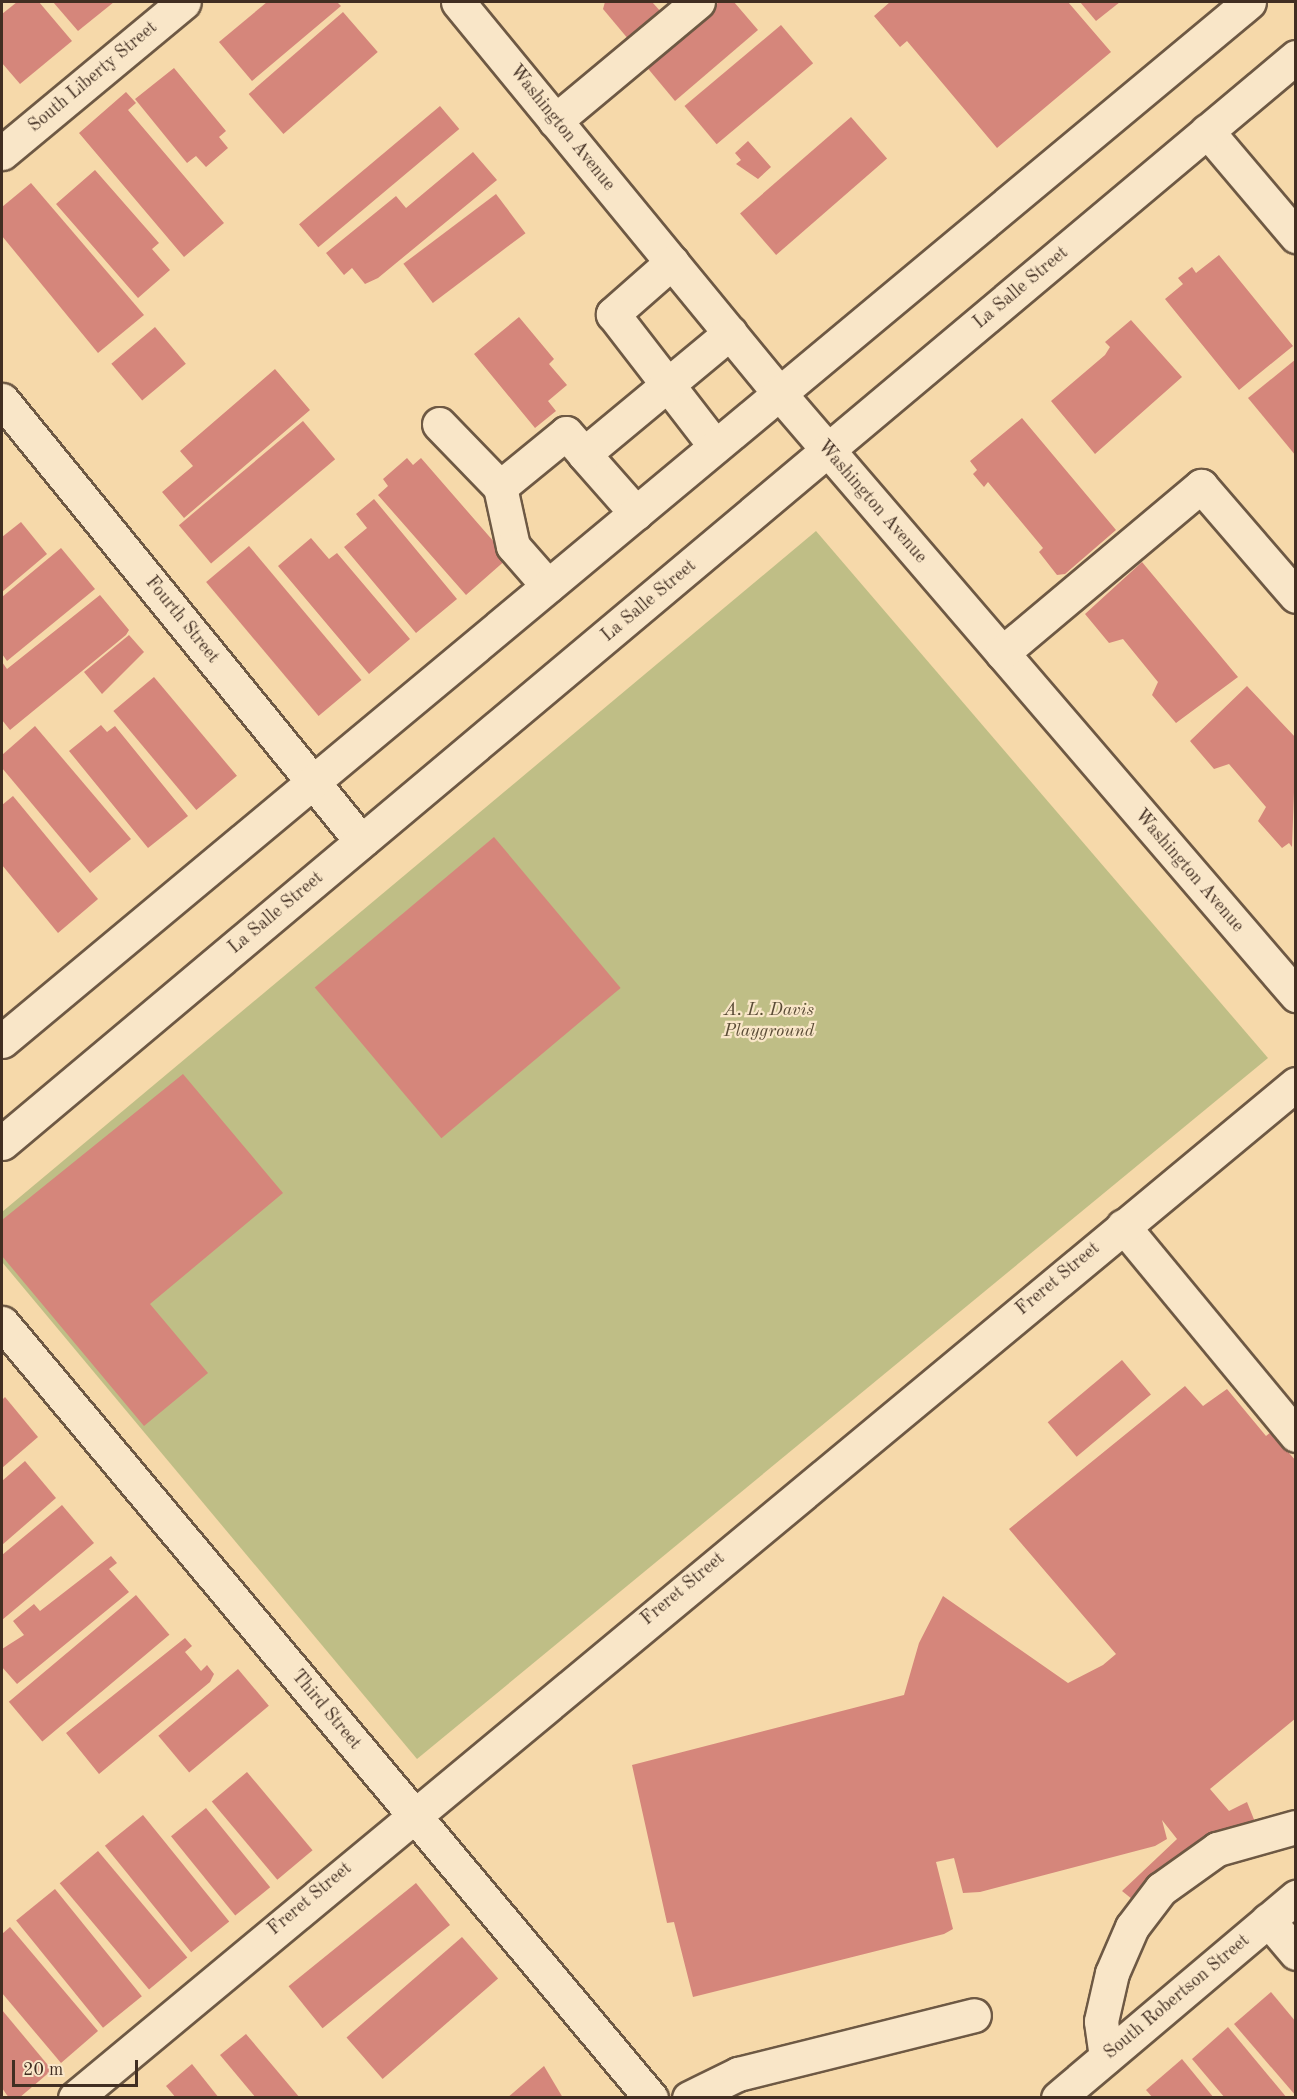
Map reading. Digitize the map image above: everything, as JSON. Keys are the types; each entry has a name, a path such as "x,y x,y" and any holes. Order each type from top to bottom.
{"street":[{"name":"South Liberty Street","path":"2,153 184,2"},
{"name":"Washington Avenue","path":"458,2 779,393 1296,995"},
{"path":"555,121 698,2"},
{"path":"2,1041 1249,2"},
{"name":"La Salle Street","path":"2,1143 1296,57"},
{"path":"1208,131 1296,236"},
{"path":"672,262 613,314 715,446"},
{"path":"584,454 730,333"},
{"name":"Fourth Street","path":"2,400 362,841"},
{"path":"439,424 500,488 513,546 548,586"},
{"path":"500,488 566,434 636,513"},
{"path":"1002,653 1201,486 1296,596"},
{"name":"Freret Street","path":"75,2097 411,1813 1296,1084"},
{"path":"1123,1226 1296,1435"},
{"name":"Third Street","path":"2,1323 651,2097"},
{"path":"1106,2057 1101,2021 1112,1973 1132,1927 1161,1889 1217,1849 1296,1827"},
{"name":"South Robertson Street","path":"1058,2097 1296,1898"},
{"path":"1268,1920 1296,1953"},
{"path":"689,2097 738,2074 974,2015"}],"green space":[{"name":"A. L. Davis Playground","path":"816,531 1268,1058 417,1759 2,1262 2,1212"}],"building":[{"path":"17,2 39,2 72,41 20,84 2,63 2,14"},
{"path":"53,2 114,2 78,31"},
{"path":"267,2 337,2 341,6 252,81 219,42"},
{"path":"605,2 652,2 662,13 629,40 603,9"},
{"path":"719,2 734,2 758,30 675,101 645,65"},
{"path":"890,2 1068,2 1111,52 997,148 907,41 900,47 874,16"},
{"path":"1080,2 1120,2 1096,21"},
{"path":"343,12 378,52 283,134 249,94"},
{"path":"781,25 813,63 717,144 684,106"},
{"path":"174,68 226,131 219,137 228,148 206,167 196,156 187,163 135,99"},
{"path":"126,92 136,103 128,110 224,223 184,257 79,133"},
{"path":"440,106 459,129 318,247 299,224"},
{"path":"851,117 887,159 776,255 740,213"},
{"path":"748,141 771,167 758,179 736,164 741,160 735,153"},
{"path":"473,152 497,180 378,278 365,284 352,268 344,275 326,253 396,196 406,208"},
{"path":"95,170 159,243 152,249 170,270 138,298 56,204"},
{"path":"31,183 144,315 98,353 2,236 2,207"},
{"path":"496,194 525,233 433,303 403,264"},
{"path":"1219,255 1293,346 1239,390 1165,299 1183,284 1178,278 1192,267 1196,273"},
{"path":"519,317 554,359 549,364 567,385 548,401 556,411 535,428 474,354"},
{"path":"1131,320 1182,377 1095,454 1051,401 1105,355 1110,347 1105,342"},
{"path":"155,327 186,364 142,400 111,364"},
{"path":"1296,359 1296,456 1248,398"},
{"path":"275,369 310,410 184,518 162,492 193,466 180,451"},
{"path":"1022,418 1116,530 1065,574 1057,575 1039,552 1043,548 988,482 984,487 973,474 977,470 970,461"},
{"path":"303,421 335,459 211,563 179,525"},
{"path":"407,458 413,465 421,458 508,558 466,595 378,495 388,486 383,479"},
{"path":"374,499 457,599 416,633 344,547 367,528 356,514"},
{"path":"21,522 47,554 2,592 2,537"},
{"path":"311,538 329,559 337,553 410,639 369,674 278,566"},
{"path":"249,546 361,680 319,716 206,582"},
{"path":"61,548 95,589 7,661 2,654 2,597"},
{"path":"1142,562 1238,677 1176,723 1152,695 1158,682 1123,639 1109,643 1085,614"},
{"path":"100,595 129,630 126,635 10,730 2,720 2,662 7,669"},
{"path":"129,635 144,652 102,694 84,672"},
{"path":"154,677 237,776 196,810 113,711"},
{"path":"1247,686 1296,738 1292,847 1289,843 1282,848 1258,821 1266,807 1229,764 1214,769 1190,741"},
{"path":"101,725 107,732 115,726 188,816 148,848 69,751"},
{"path":"35,726 131,839 90,873 2,768 2,755"},
{"path":"13,796 98,899 58,933 2,865 2,805"},
{"path":"494,837 621,988 441,1138 315,987"},
{"path":"183,1074 283,1193 150,1304 208,1373 144,1426 2,1256 2,1220"},
{"path":"1122,1360 1151,1394 1077,1457 1048,1422"},
{"path":"1185,1386 1203,1406 1227,1389 1266,1436 1271,1432 1296,1461 1296,1718 1210,1789 1229,1811 1247,1802 1255,1822 1137,1903 1122,1891 1177,1839 1162,1820 1167,1839 1155,1846 980,1892 963,1893 954,1858 936,1862 953,1929 944,1934 693,1997 674,1922 667,1923 632,1765 904,1695 919,1643 943,1596 1068,1683 1103,1665 1116,1654 1009,1529"},
{"path":"5,1397 38,1437 2,1468 2,1400"},
{"path":"25,1461 56,1498 2,1545 2,1481"},
{"path":"62,1505 94,1543 2,1620 2,1555"},
{"path":"111,1556 117,1563 109,1569 129,1592 17,1684 2,1667 2,1649 24,1635 13,1621 34,1604 40,1611"},
{"path":"136,1595 169,1635 42,1742 9,1702"},
{"path":"185,1638 192,1646 185,1652 201,1671 207,1665 214,1674 210,1682 99,1774 66,1733"},
{"path":"238,1669 269,1706 189,1773 158,1736"},
{"path":"247,1772 313,1850 277,1880 212,1802"},
{"path":"206,1808 270,1887 235,1916 171,1836"},
{"path":"143,1815 229,1921 191,1952 105,1846"},
{"path":"98,1851 187,1957 149,1990 60,1883"},
{"path":"416,1883 450,1925 323,2028 289,1986"},
{"path":"55,1889 142,1996 103,2028 16,1920"},
{"path":"10,1927 98,2031 61,2063 2,1993 2,1934"},
{"path":"462,1937 498,1979 383,2079 347,2037"},
{"path":"1271,1992 1296,2022 1296,2096 1234,2024"},
{"path":"2,2010 52,2070 19,2098 9,2098 2,2088"},
{"path":"1228,2027 1287,2098 1225,2098 1192,2059"},
{"path":"246,2034 300,2098 256,2098 220,2055"},
{"path":"1182,2059 1214,2098 1153,2098 1146,2090"},
{"path":"192,2064 219,2098 176,2098 166,2086"},
{"path":"544,2066 563,2098 507,2098"}]}
